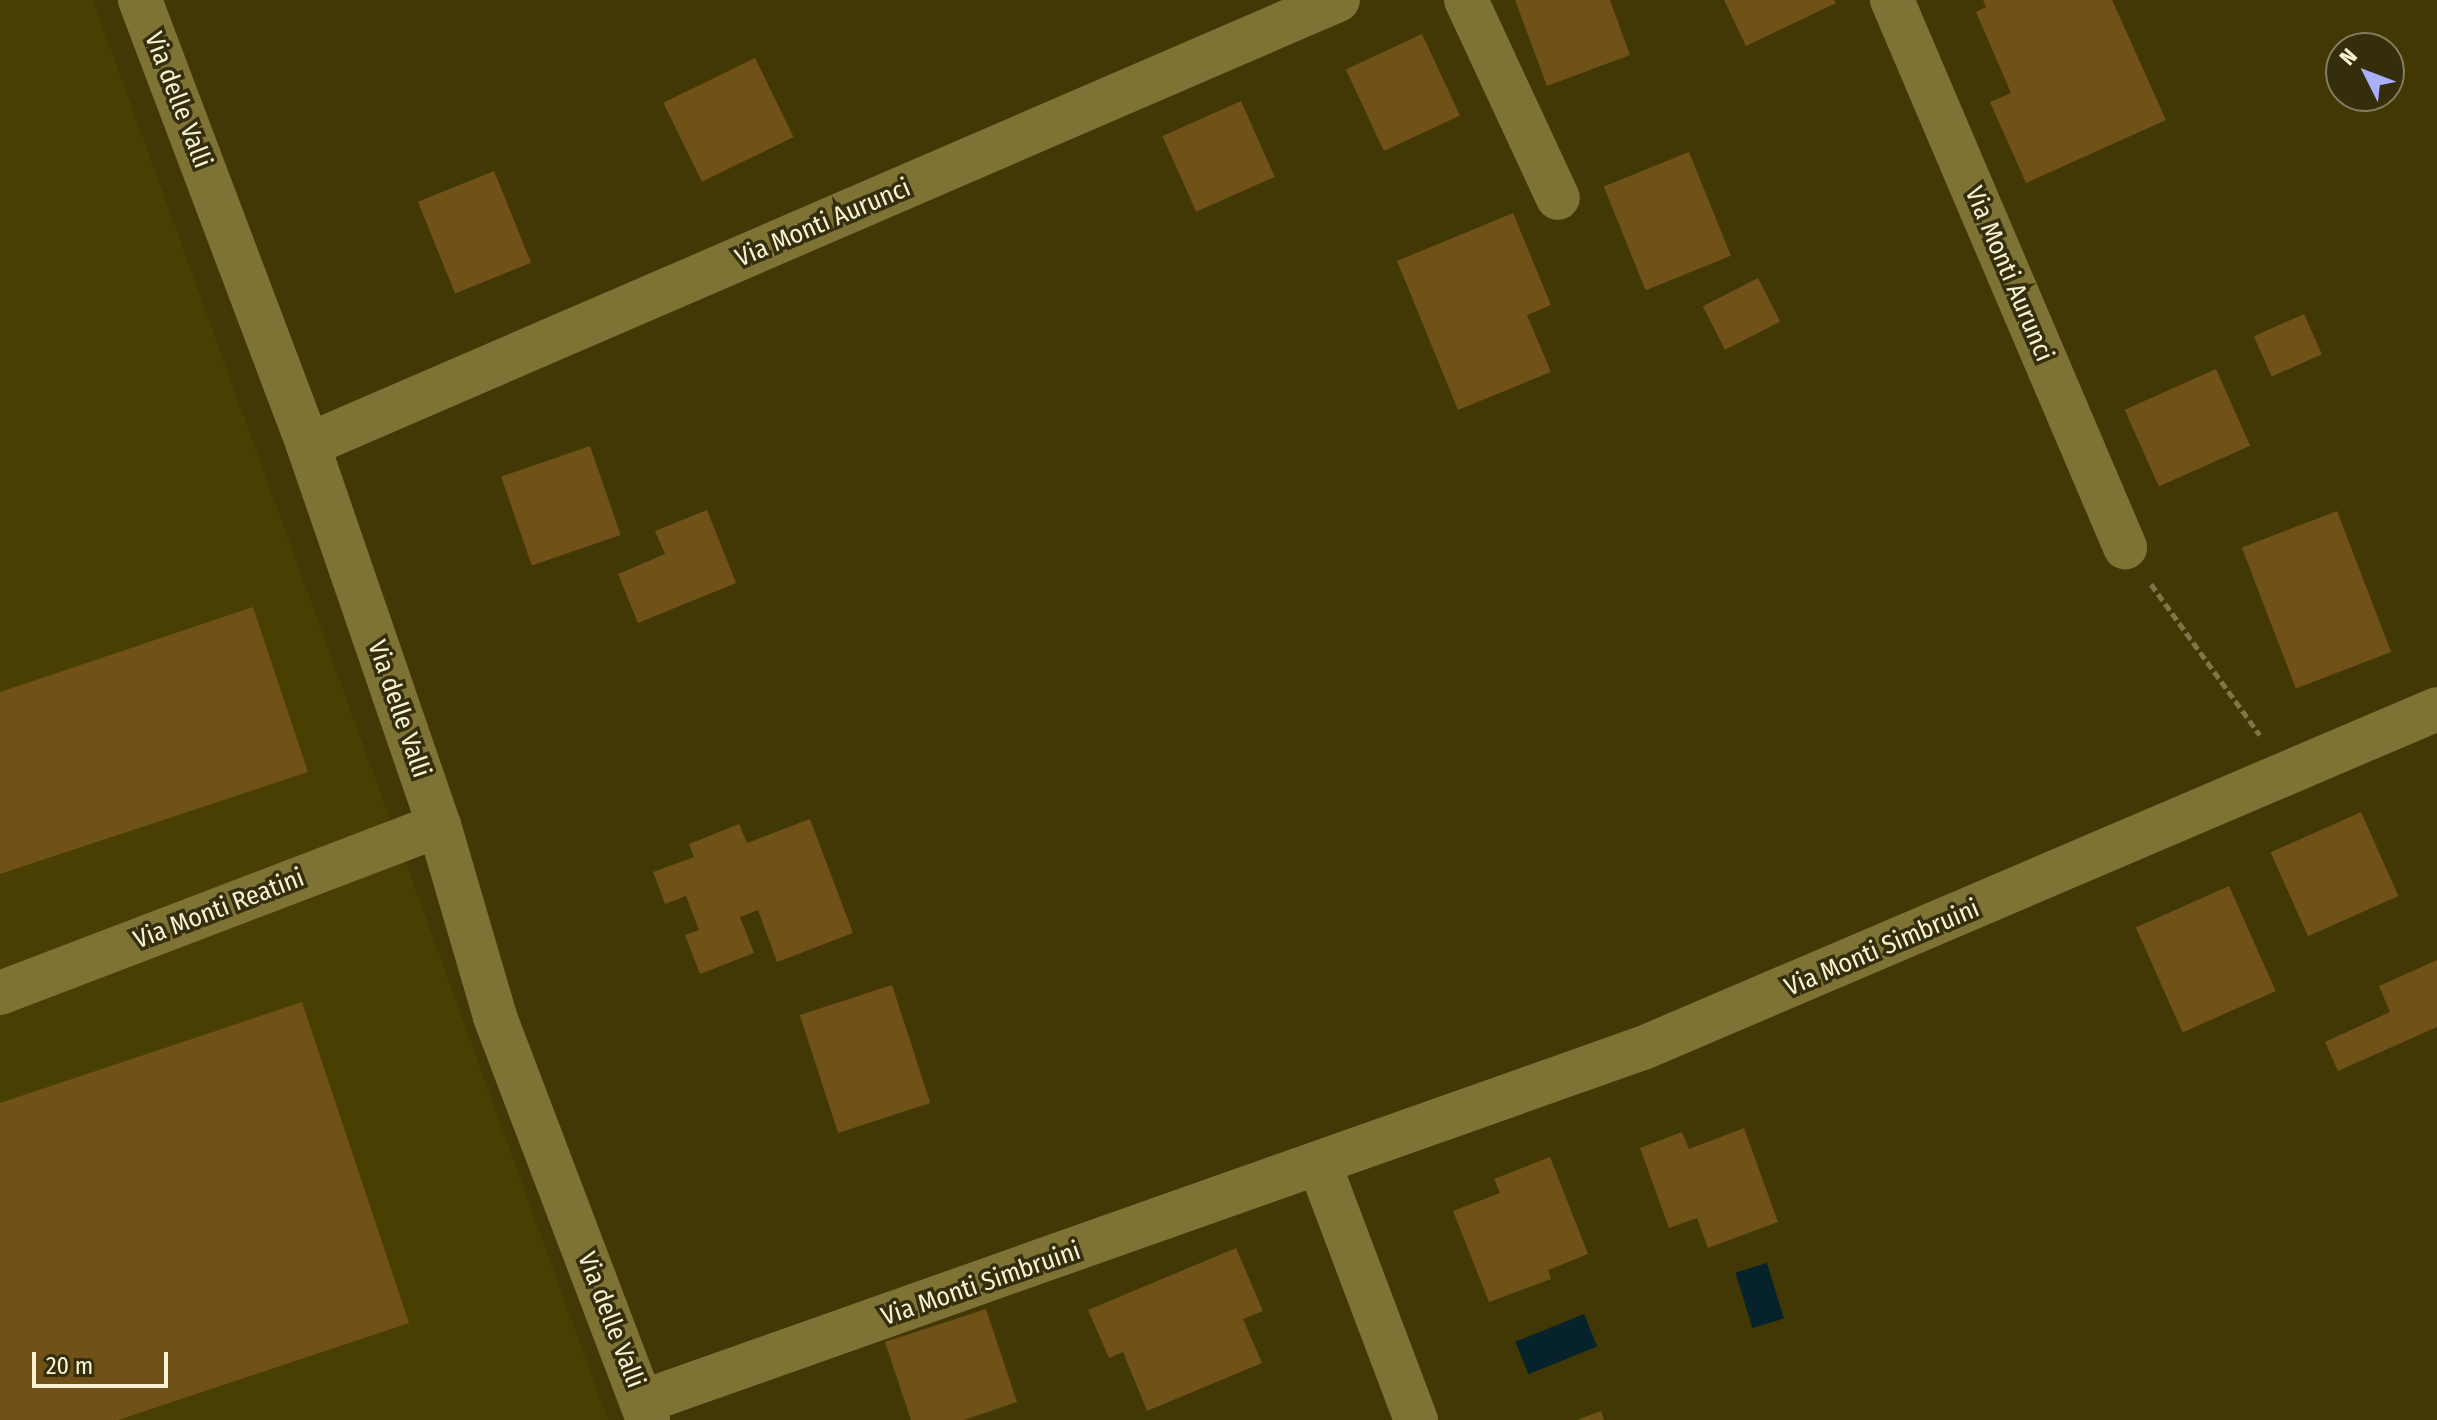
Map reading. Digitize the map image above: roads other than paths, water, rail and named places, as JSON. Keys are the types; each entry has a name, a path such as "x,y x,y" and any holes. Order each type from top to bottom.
{"street":[{"name":"Via delle Valli","path":"140,0 308,445 439,825 495,1017 645,1411"},
{"name":"Via Monti Aurunci","path":"308,445 1338,0"},
{"path":"1466,0 1558,198"},
{"name":"Via Monti Aurunci","path":"1892,0 2125,547"},
{"name":"Via Monti Simbruini","path":"645,1411 1643,1048 2437,709"},
{"name":"Via Monti Reatini","path":"0,993 439,825"},
{"path":"1320,1166 1416,1420"}],"water":[{"path":"1767,1263 1784,1318 1752,1328 1735,1273"},
{"path":"1584,1314 1597,1346 1528,1374 1515,1342"}]}
